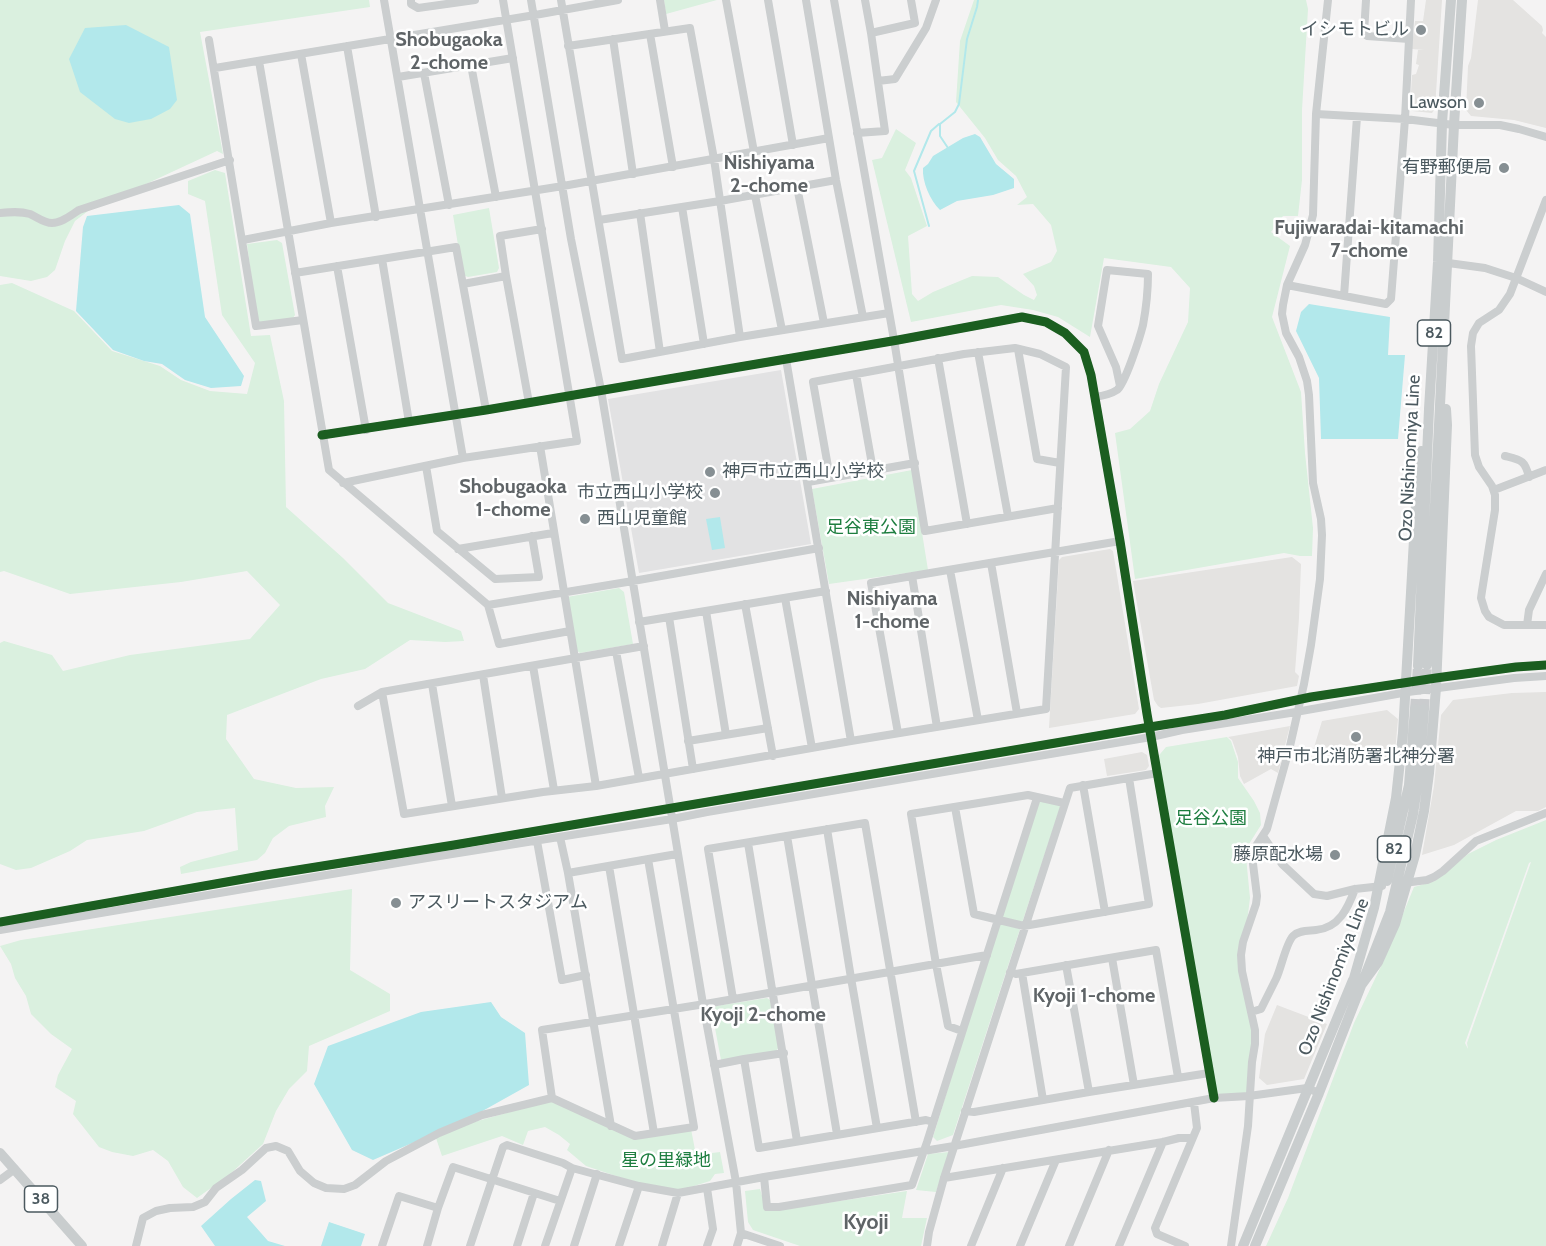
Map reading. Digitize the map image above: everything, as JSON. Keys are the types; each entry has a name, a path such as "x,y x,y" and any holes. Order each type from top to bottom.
{"main road":[{"name":"Ozo Nishinomiya Line","path":"1451,0 1442,123 1443,262 1442,366 1422,665 1429,409 1443,262 1462,0"},
{"path":"1357,984 1378,962 1395,924 1415,855 1426,792 1436,683 1447,425 1442,366"},
{"path":"1357,984 1396,798 1403,733 1418,469 1429,409"},
{"name":"Ozo Nishinomiya Line","path":"1255,1246 1319,1093 1357,984 1397,840 1409,785 1420,709"},
{"name":"Ozo Nishinomiya Line","path":"1242,1246 1307,1088 1357,984"},
{"name":"38","path":"0,1153 82,1246"}],"street":[{"path":"384,0 463,458"},
{"path":"411,0 411,4 418,8 475,0"},
{"path":"343,483 463,458 577,441 503,0"},
{"path":"531,0 562,186 601,390 677,854 736,1182 741,1233 737,1246"},
{"path":"561,0 622,359 889,313"},
{"path":"215,68 618,0"},
{"path":"660,0 665,32"},
{"path":"736,0 726,1 754,152"},
{"path":"768,0 793,145"},
{"path":"806,0 836,180 863,317"},
{"path":"834,0 925,531 1058,508"},
{"path":"857,133 885,131 865,0"},
{"path":"871,33 915,22 911,0"},
{"path":"878,81 895,79 926,28 936,0"},
{"path":"1231,1246 1248,1126 1255,1044 1255,1030 1242,971 1241,955 1257,896 1253,855 1267,829 1279,789 1304,684 1320,579 1321,519 1313,483 1309,395 1299,357 1286,333 1282,305 1287,285 1305,245 1313,215 1316,114 1328,0"},
{"path":"1366,0 1364,33 1367,36 1408,39"},
{"path":"1287,285 1386,303 1391,299 1405,119 1411,0"},
{"path":"568,46 690,28 714,159 740,337"},
{"path":"650,34 673,167"},
{"path":"613,39 633,174"},
{"path":"209,40 256,326 303,320"},
{"path":"347,46 376,217"},
{"path":"301,54 331,223"},
{"path":"398,77 513,58"},
{"path":"259,61 329,470 488,605 499,644 570,631"},
{"path":"471,65 496,197"},
{"path":"424,73 449,205"},
{"path":"1316,114 1405,119 1454,125 1500,125 1546,137"},
{"path":"1344,296 1357,117"},
{"path":"243,240 331,223 536,191 829,138"},
{"path":"0,213 22,212 48,223 55,223 79,210 230,160"},
{"path":"599,220 836,180"},
{"path":"797,187 824,323"},
{"path":"755,195 782,330"},
{"path":"1546,200 1508,299 1499,309 1479,323 1471,340 1475,455 1495,495 1495,510 1482,591 1483,606 1489,617 1499,624 1546,625"},
{"path":"682,207 704,344"},
{"path":"640,213 660,352"},
{"path":"529,403 500,236 542,229"},
{"path":"295,273 456,248 486,410"},
{"path":"382,259 409,422"},
{"path":"1443,262 1485,268 1516,278 1546,292"},
{"path":"337,266 366,430"},
{"path":"1095,397 1116,391 1120,386 1129,367 1143,325 1148,274 1107,270 1098,326 1116,367 1120,386"},
{"path":"463,285 506,276"},
{"path":"322,435 529,403 1022,317 1046,322 1065,333 1084,352 1091,375 1214,1098"},
{"path":"1018,349 1037,459 1060,463"},
{"path":"382,692 404,814 554,790 596,786 1046,709 1066,367 1040,354 1018,349 938,358 813,382 830,478"},
{"path":"978,352 1008,516"},
{"path":"786,358 851,741"},
{"path":"938,358 967,524"},
{"path":"856,374 873,470"},
{"path":"540,446 596,786"},
{"path":"1506,456 1521,460 1525,464 1529,477"},
{"path":"808,482 915,464"},
{"path":"426,466 437,531 495,579 539,577 532,536"},
{"path":"1494,490 1546,470"},
{"path":"458,549 554,533"},
{"path":"898,733 871,583 1120,541"},
{"path":"488,605 633,582 819,548"},
{"path":"991,563 1017,713"},
{"path":"950,570 978,720"},
{"path":"1527,625 1529,610 1546,574"},
{"path":"912,576 937,727"},
{"path":"639,622 826,591"},
{"path":"785,597 812,748"},
{"path":"745,604 773,756"},
{"path":"706,611 726,735"},
{"path":"669,617 693,769"},
{"path":"358,706 382,692 644,646"},
{"path":"616,651 639,778"},
{"path":"0,930 1151,737 1307,710 1406,688 1515,668 1546,665"},
{"path":"533,666 554,790"},
{"path":"483,675 502,798"},
{"path":"1436,683 1546,676"},
{"path":"432,684 452,806"},
{"path":"0,922 266,875 1225,716 1311,697 1406,688"},
{"path":"688,741 768,728"},
{"path":"927,1246 944,1178 1070,788 1158,773"},
{"path":"955,807 974,914 1024,926 1149,904 1129,778"},
{"path":"1083,785 1105,912"},
{"path":"962,1031 948,1026 911,814 1028,795 1064,803"},
{"path":"764,1177 767,1207 779,1208 912,1185 1037,798"},
{"path":"1263,836 1282,864 1314,894 1327,896 1355,889 1427,880 1443,871 1476,841 1546,813"},
{"path":"733,999 708,849 865,823 916,1122"},
{"path":"827,829 877,1128"},
{"path":"787,836 837,1134"},
{"path":"560,837 611,1126"},
{"path":"537,841 562,980 586,975"},
{"path":"748,843 798,1141"},
{"path":"568,873 677,854"},
{"path":"136,1246 143,1218 156,1211 193,1207 205,1202 216,1188 242,1170 266,1148 276,1146 288,1151 300,1171 314,1184 326,1188 344,1189 355,1185 386,1161 439,1133 482,1115 552,1098 635,1136 694,1126 648,859"},
{"path":"609,866 654,1133"},
{"path":"1251,1012 1261,1009 1276,980 1288,942 1294,935 1301,932 1321,930 1331,926 1341,917 1355,889"},
{"path":"1010,972 1016,974 1156,950 1178,1077"},
{"path":"552,1098 542,1030 987,956"},
{"path":"1112,958 1134,1085"},
{"path":"1066,965 1089,1092"},
{"path":"1022,973 1043,1100"},
{"path":"714,1065 783,1053"},
{"path":"744,1059 759,1148 926,1120 933,1122"},
{"path":"965,1111 974,1112 1209,1073"},
{"path":"470,1246 503,1147 507,1145 572,1168 639,1186 678,1192 954,1146 1214,1098 1307,1088 1319,1093"},
{"path":"1185,1246 1170,1243 1157,1234 1155,1228 1197,1128 1194,1102"},
{"path":"944,1178 1179,1138 1192,1138"},
{"path":"1119,1246 1162,1142"},
{"path":"1070,1246 1109,1150"},
{"path":"1020,1246 1056,1160"},
{"path":"427,1246 453,1167 560,1201"},
{"path":"545,1246 572,1168"},
{"path":"971,1246 1003,1168"},
{"path":"0,1180 15,1169"},
{"path":"574,1246 597,1174"},
{"path":"619,1246 639,1186"},
{"path":"707,1188 713,1229 707,1246"},
{"path":"662,1246 678,1192"},
{"path":"517,1246 534,1193"},
{"path":"382,1246 399,1196 438,1208"},
{"path":"741,1233 767,1244 780,1246"}],"shaded area":[{"path":"1426,0 1442,0 1435,109 1432,113 1410,110 1412,75 1416,74 1419,65 1416,64 1418,50 1424,50 1412,49 1412,39 1415,21 1423,21"},
{"path":"1478,0 1513,0 1542,26 1542,33 1546,37 1546,128 1514,120 1471,116 1466,110 1468,66"},
{"name":"神戸市立西山小学校","path":"781,370 811,544 639,573 608,399"},
{"path":"1110,549 1113,551 1139,709 1135,714 1049,728 1059,560 1062,557"},
{"path":"1292,557 1301,564 1295,672 1299,676 1297,686 1198,704 1161,708 1158,706 1154,700 1133,581"},
{"path":"1546,692 1546,807 1538,811 1516,811 1454,845 1422,855 1434,786 1441,715 1453,700 1512,693"},
{"path":"1387,710 1398,719 1394,764 1312,754 1322,721"},
{"path":"1290,726 1278,773 1271,769 1244,784 1240,776 1238,757 1232,740 1228,737"},
{"path":"1142,752 1147,755 1149,766 1146,770 1107,776 1104,759"},
{"path":"1277,1005 1327,1024 1304,1079 1267,1085 1259,1078 1265,1034"}],"green space":[{"path":"0,0 369,0 370,7 200,32 223,154 217,151 88,211 75,221 55,270 47,277 31,281 0,276"},
{"path":"664,0 717,0 666,14"},
{"path":"974,0 1306,0 1308,9 1302,110 1302,180 1298,216 1283,216 1271,232 1290,246 1272,317 1301,392 1313,528 1312,556 1284,553 1135,579 1115,433 1130,429 1150,411 1159,384 1188,322 1190,288 1171,267 1104,258 1090,337 1058,317 1001,305 911,322 872,160 882,158 896,129 916,143 905,170 911,178 927,226 908,236 912,294 918,301 933,292 972,276 998,277 1034,300 1037,295 1034,286 1023,274 1051,262 1057,251 1051,225 1033,204 1017,205 1027,197 1016,176 998,160 985,138 956,102 960,41"},
{"path":"215,170 225,173 251,336 270,335 284,401 286,507 343,558 388,603 461,631 464,641 410,640 365,669 321,679 227,715 226,739 254,779 296,788 334,787 325,806 326,817 289,826 273,838 265,853 257,860 181,874 180,867 191,862 238,850 235,808 197,812 144,831 87,840 70,851 31,868 16,870 0,864 0,643 4,641 52,655 63,671 130,655 250,639 280,605 247,571 181,582 70,594 4,571 0,572 0,285 12,283 74,311 112,351 160,366 181,380 210,391 247,394 255,363 222,315 205,201 188,194 188,181"},
{"path":"489,208 499,268 497,272 468,277 463,275 453,215"},
{"path":"277,240 282,243 295,315 293,318 262,323 257,320 247,244"},
{"name":"足谷東公園","path":"912,470 928,570 829,584 812,489"},
{"path":"619,588 624,592 633,644 580,653 576,650 567,597"},
{"name":"足谷公園","path":"1227,737 1231,741 1238,762 1238,778 1260,813 1261,825 1249,844 1246,857 1250,898 1239,956 1252,1024 1249,1096 1214,1098 1155,760 1166,747"},
{"path":"1038,801 1061,805 1022,923 1001,918"},
{"path":"1546,820 1546,1246 1266,1246 1288,1198 1354,1023 1384,960 1414,887 1435,881 1468,854","holes":["1531,862 1467,1043 1468,1049 1465,1043"]},
{"path":"352,889 350,970 390,994 390,1011 309,1046 307,1071 289,1089 276,1111 263,1144 229,1175 197,1198 183,1187 168,1161 153,1150 133,1156 99,1147 73,1114 76,1101 55,1087 58,1075 72,1049 51,1034 31,1014 26,996 0,946 21,940"},
{"path":"999,923 1020,929 953,1135 937,1141 933,1137"},
{"path":"767,998 770,1000 779,1047 775,1052 721,1060 712,1012 716,1006"},
{"name":"星の里緑地","path":"553,1102 635,1138 691,1129 696,1155 720,1152 724,1173 715,1174 710,1181 678,1191 640,1184 586,1166 567,1150 570,1144 545,1127 528,1131 523,1145 502,1136 442,1156 436,1138 474,1122"},
{"path":"949,1152 936,1192 916,1190 928,1154"},
{"path":"760,1189 766,1209 772,1211 907,1191 902,1218 927,1218 921,1246 800,1246 753,1230 748,1222 745,1191"}],"water":[{"path":"126,25 169,47 177,100 170,109 151,119 129,123 115,119 80,92 69,59 85,28"},
{"path":"975,134 980,137 996,164 1014,179 1014,188 993,195 957,201 940,210 927,190 923,168 933,156 963,138"},
{"path":"179,205 190,214 205,317 244,376 241,386 211,388 185,380 162,364 144,361 113,350 76,311 83,227 87,216"},
{"path":"1309,304 1390,317 1388,355 1405,355 1398,439 1321,439 1319,378 1296,331 1301,312"},
{"path":"720,517 725,548 712,550 706,519"},
{"path":"491,1002 501,1017 525,1033 529,1085 470,1118 373,1160 352,1150 314,1084 328,1046 421,1012"},
{"path":"255,1180 261,1181 266,1201 247,1217 268,1241 285,1246 215,1246 201,1226"},
{"path":"329,1222 365,1234 361,1246 321,1246"}],"waterway":[{"path":"948,148 940,136 940,124 955,112 959,104 967,39 978,0"},
{"path":"929,226 914,171 931,131 939,124"}],"tunnel":[{"path":"1424,709 1427,665"},
{"path":"1415,709 1418,666"}],"cycle path":[{"path":"322,435 486,410 1022,317 1046,322 1065,333 1084,352 1091,375 1214,1098"},
{"path":"0,922 266,875 1225,715 1311,697 1516,667 1546,665"}],"place":[{"name":"イシモトビル","path":"1421,30"},
{"name":"Lawson","path":"1479,103"},
{"name":"有野郵便局","path":"1504,168"},
{"name":"神戸市立西山小学校","path":"710,472"},
{"name":"市立西山小学校","path":"715,493"},
{"name":"西山児童館","path":"585,519"},
{"name":"神戸市北消防署北神分署","path":"1356,737"},
{"name":"藤原配水場","path":"1335,855"},
{"name":"アスリートスタジアム","path":"396,903"}],"district":[{"name":"Shobugaoka 2-chome","path":"449,52"},
{"name":"Nishiyama 2-chome","path":"769,174"},
{"name":"Fujiwaradai-kitamachi 7-chome","path":"1369,240"},
{"name":"Shobugaoka 1-chome","path":"513,498"},
{"name":"Nishiyama 1-chome","path":"892,610"},
{"name":"Kyoji 1-chome","path":"1094,996"},
{"name":"Kyoji 2-chome","path":"763,1015"},
{"name":"Kyoji","path":"866,1223"}]}
